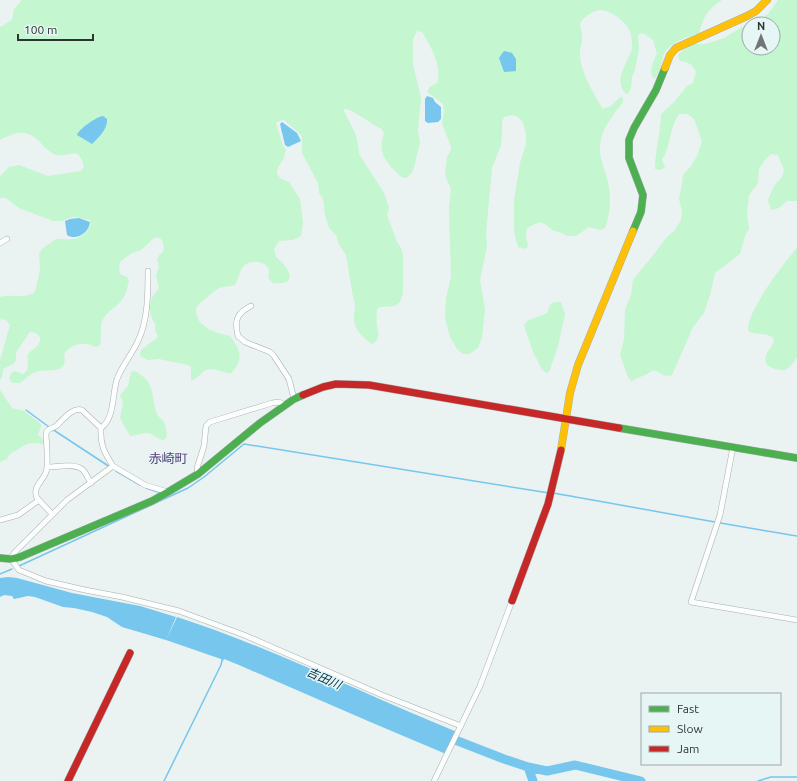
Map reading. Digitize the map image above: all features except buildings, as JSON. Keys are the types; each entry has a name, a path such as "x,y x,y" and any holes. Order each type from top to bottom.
{"street":[{"path":"434,781 461,728 480,686 548,504 559,460 570,393 578,365 640,218 643,205 642,191 629,158 628,145 631,134 656,90 670,55 676,48 747,16 756,11 767,0"},
{"path":"0,243 7,239"},
{"path":"148,271 148,300 142,333 117,379 109,415 104,426 101,428 100,438 101,445 111,468 145,485 168,492"},
{"path":"251,306 238,315 236,326 238,336 245,342 270,352 274,356 289,379 294,399"},
{"path":"0,558 20,558 152,501 198,474 284,405 294,399 323,387 336,384 369,385 797,458"},
{"path":"198,474 197,468 204,446 206,426 210,422 272,403 278,402 284,405"},
{"path":"52,514 36,495 36,489 46,472 47,467 46,433 64,417 79,409 82,410 101,428"},
{"path":"733,447 720,515 691,602 797,620"},
{"path":"47,467 69,466 78,468 83,470 91,483"},
{"path":"12,559 14,553 67,500 111,468"},
{"path":"0,520 18,515 39,500"},
{"path":"12,559 19,570 46,581 85,590 122,596 179,611 244,635 461,728"},
{"path":"68,781 130,653"}],"green space":[{"path":"22,0 722,0 712,7 707,14 699,33 678,41 665,52 659,71 655,78 653,78 651,72 657,54 653,40 643,33 639,34 639,49 635,70 632,77 631,88 628,94 626,94 622,89 621,78 632,49 629,30 616,16 601,10 590,14 582,20 580,26 582,38 580,53 581,62 588,83 603,109 611,106 620,97 623,98 623,102 605,128 600,146 601,157 610,193 610,208 605,228 601,230 589,227 576,236 567,236 552,230 545,224 539,222 527,228 526,238 528,246 526,249 518,247 514,232 514,200 520,163 526,144 526,134 523,123 518,117 512,115 504,117 502,122 501,145 492,168 486,233 487,246 480,280 485,309 482,337 478,348 469,354 463,354 457,349 450,337 445,318 446,298 451,277 449,209 451,189 445,175 447,157 451,150 451,146 442,124 444,111 443,104 427,92 430,87 438,82 439,75 437,62 432,49 422,32 417,31 413,39 413,64 421,98 418,130 420,143 413,171 408,177 403,178 385,159 382,148 384,134 382,129 351,111 343,109 355,133 359,154 384,193 389,208 387,215 403,255 403,293 400,302 395,306 380,307 377,309 378,336 375,342 372,344 366,339 354,323 355,303 346,255 339,244 336,235 329,228 325,215 323,199 319,193 318,183 302,153 302,137 284,120 276,123 283,146 286,149 284,158 277,169 277,174 280,178 289,182 300,199 303,223 301,236 293,240 279,241 274,249 276,257 288,270 290,275 289,279 287,282 273,283 268,278 269,270 264,264 251,262 241,269 235,285 219,288 197,306 196,312 199,321 208,329 230,336 236,346 240,354 238,363 231,373 211,369 204,371 191,380 191,367 188,365 159,359 148,360 140,356 142,349 158,336 152,319 150,306 152,298 159,288 156,276 159,267 157,260 164,248 160,238 156,237 141,250 132,253 121,261 119,266 120,274 127,277 129,280 125,295 121,301 103,319 101,325 100,345 96,347 87,344 74,345 64,354 65,361 63,366 60,368 56,370 36,372 20,383 13,383 9,379 11,373 15,371 23,374 27,371 28,355 39,344 40,337 36,333 30,332 16,352 16,360 13,364 3,369 0,380 0,360 10,325 6,320 1,319 0,321 0,297 27,296 35,292 40,270 39,254 42,249 56,239 72,239 81,237 85,234 91,224 90,220 75,217 62,221 53,221 19,208 6,198 0,198 0,176 9,167 19,165 48,176 81,171 84,167 78,154 54,154 46,149 35,138 25,133 16,133 0,140 0,27 12,20 14,9"},
{"path":"778,0 797,0 797,201 787,201 779,208 771,210 768,200 774,186 782,177 784,170 778,155 771,154 759,169 758,183 749,195 747,214 749,229 745,236 740,254 715,273 704,313 693,327 672,375 664,375 653,370 631,381 628,377 620,355 624,339 625,309 631,295 633,280 666,238 674,231 681,220 682,211 679,199 683,175 691,166 698,154 702,141 694,119 688,114 679,114 673,125 667,149 662,160 665,167 661,170 655,169 661,114 674,102 687,86 693,83 696,72 690,64 680,61 678,55 684,49 694,44 706,44 724,38 741,28 741,56 781,56 781,16 765,16"},
{"path":"797,248 797,357 785,370 777,370 767,365 766,361 767,354 774,339 765,334 749,332 749,325 752,314 766,289"},
{"path":"556,302 561,302 565,314 558,346 549,372 546,373 534,355 524,325 527,321 547,313 550,305"},
{"path":"135,371 147,380 150,385 157,414 165,426 167,436 164,440 148,433 130,436 120,418 123,402 120,395 128,386 131,372"},
{"path":"0,390 12,408 24,411 40,423 41,426 38,435 45,441 43,444 27,444 10,454 7,459 0,462"}],"water":[{"path":"505,51 512,53 516,59 516,71 504,72 499,58"},
{"path":"427,96 433,98 441,107 441,119 438,122 428,123 425,121 425,99"},
{"path":"103,116 107,119 106,126 92,144 77,135 88,124"},
{"path":"282,122 297,133 301,141 288,147 285,145 280,124"},
{"path":"79,218 90,222 85,233 74,237 67,235 65,221"},
{"path":"0,578 17,578 72,593 140,606 176,617 166,640 122,627 107,617 92,612 63,607 35,597 28,596 14,599 12,596 4,595 0,597"},
{"path":"177,617 213,629 283,657 457,732 446,754 239,665 224,659 223,661 166,640"}],"waterway":[{"path":"26,410 49,427"},
{"path":"52,429 110,467"},
{"path":"19,566 188,488 204,477 244,444 549,493"},
{"path":"116,471 140,485"},
{"path":"146,488 161,493"},
{"path":"553,493 797,536"},
{"path":"0,574 12,569"},
{"path":"164,781 221,665 222,660"},
{"name":"吉田川","path":"445,736 528,767 547,771 575,765 641,781"},
{"path":"528,767 533,781"},
{"path":"758,781 771,777 797,777"}],"traffic: fast":[{"path":"633,231 641,212 643,195 629,158 629,140 634,128 656,90 665,68"},
{"path":"0,558 11,559 20,557 152,501 198,474 260,423 294,399 303,395"},
{"path":"619,428 797,458"}],"traffic: slow":[{"path":"665,68 670,55 676,48 747,16 756,11 767,0"},
{"path":"561,450 570,393 578,365 633,231"}],"traffic: jam":[{"path":"303,395 323,387 336,384 369,385 619,428"},
{"path":"512,601 548,504 561,450"},
{"path":"68,781 130,653"}],"district":[{"name":"赤崎町","path":"168,458"}]}
